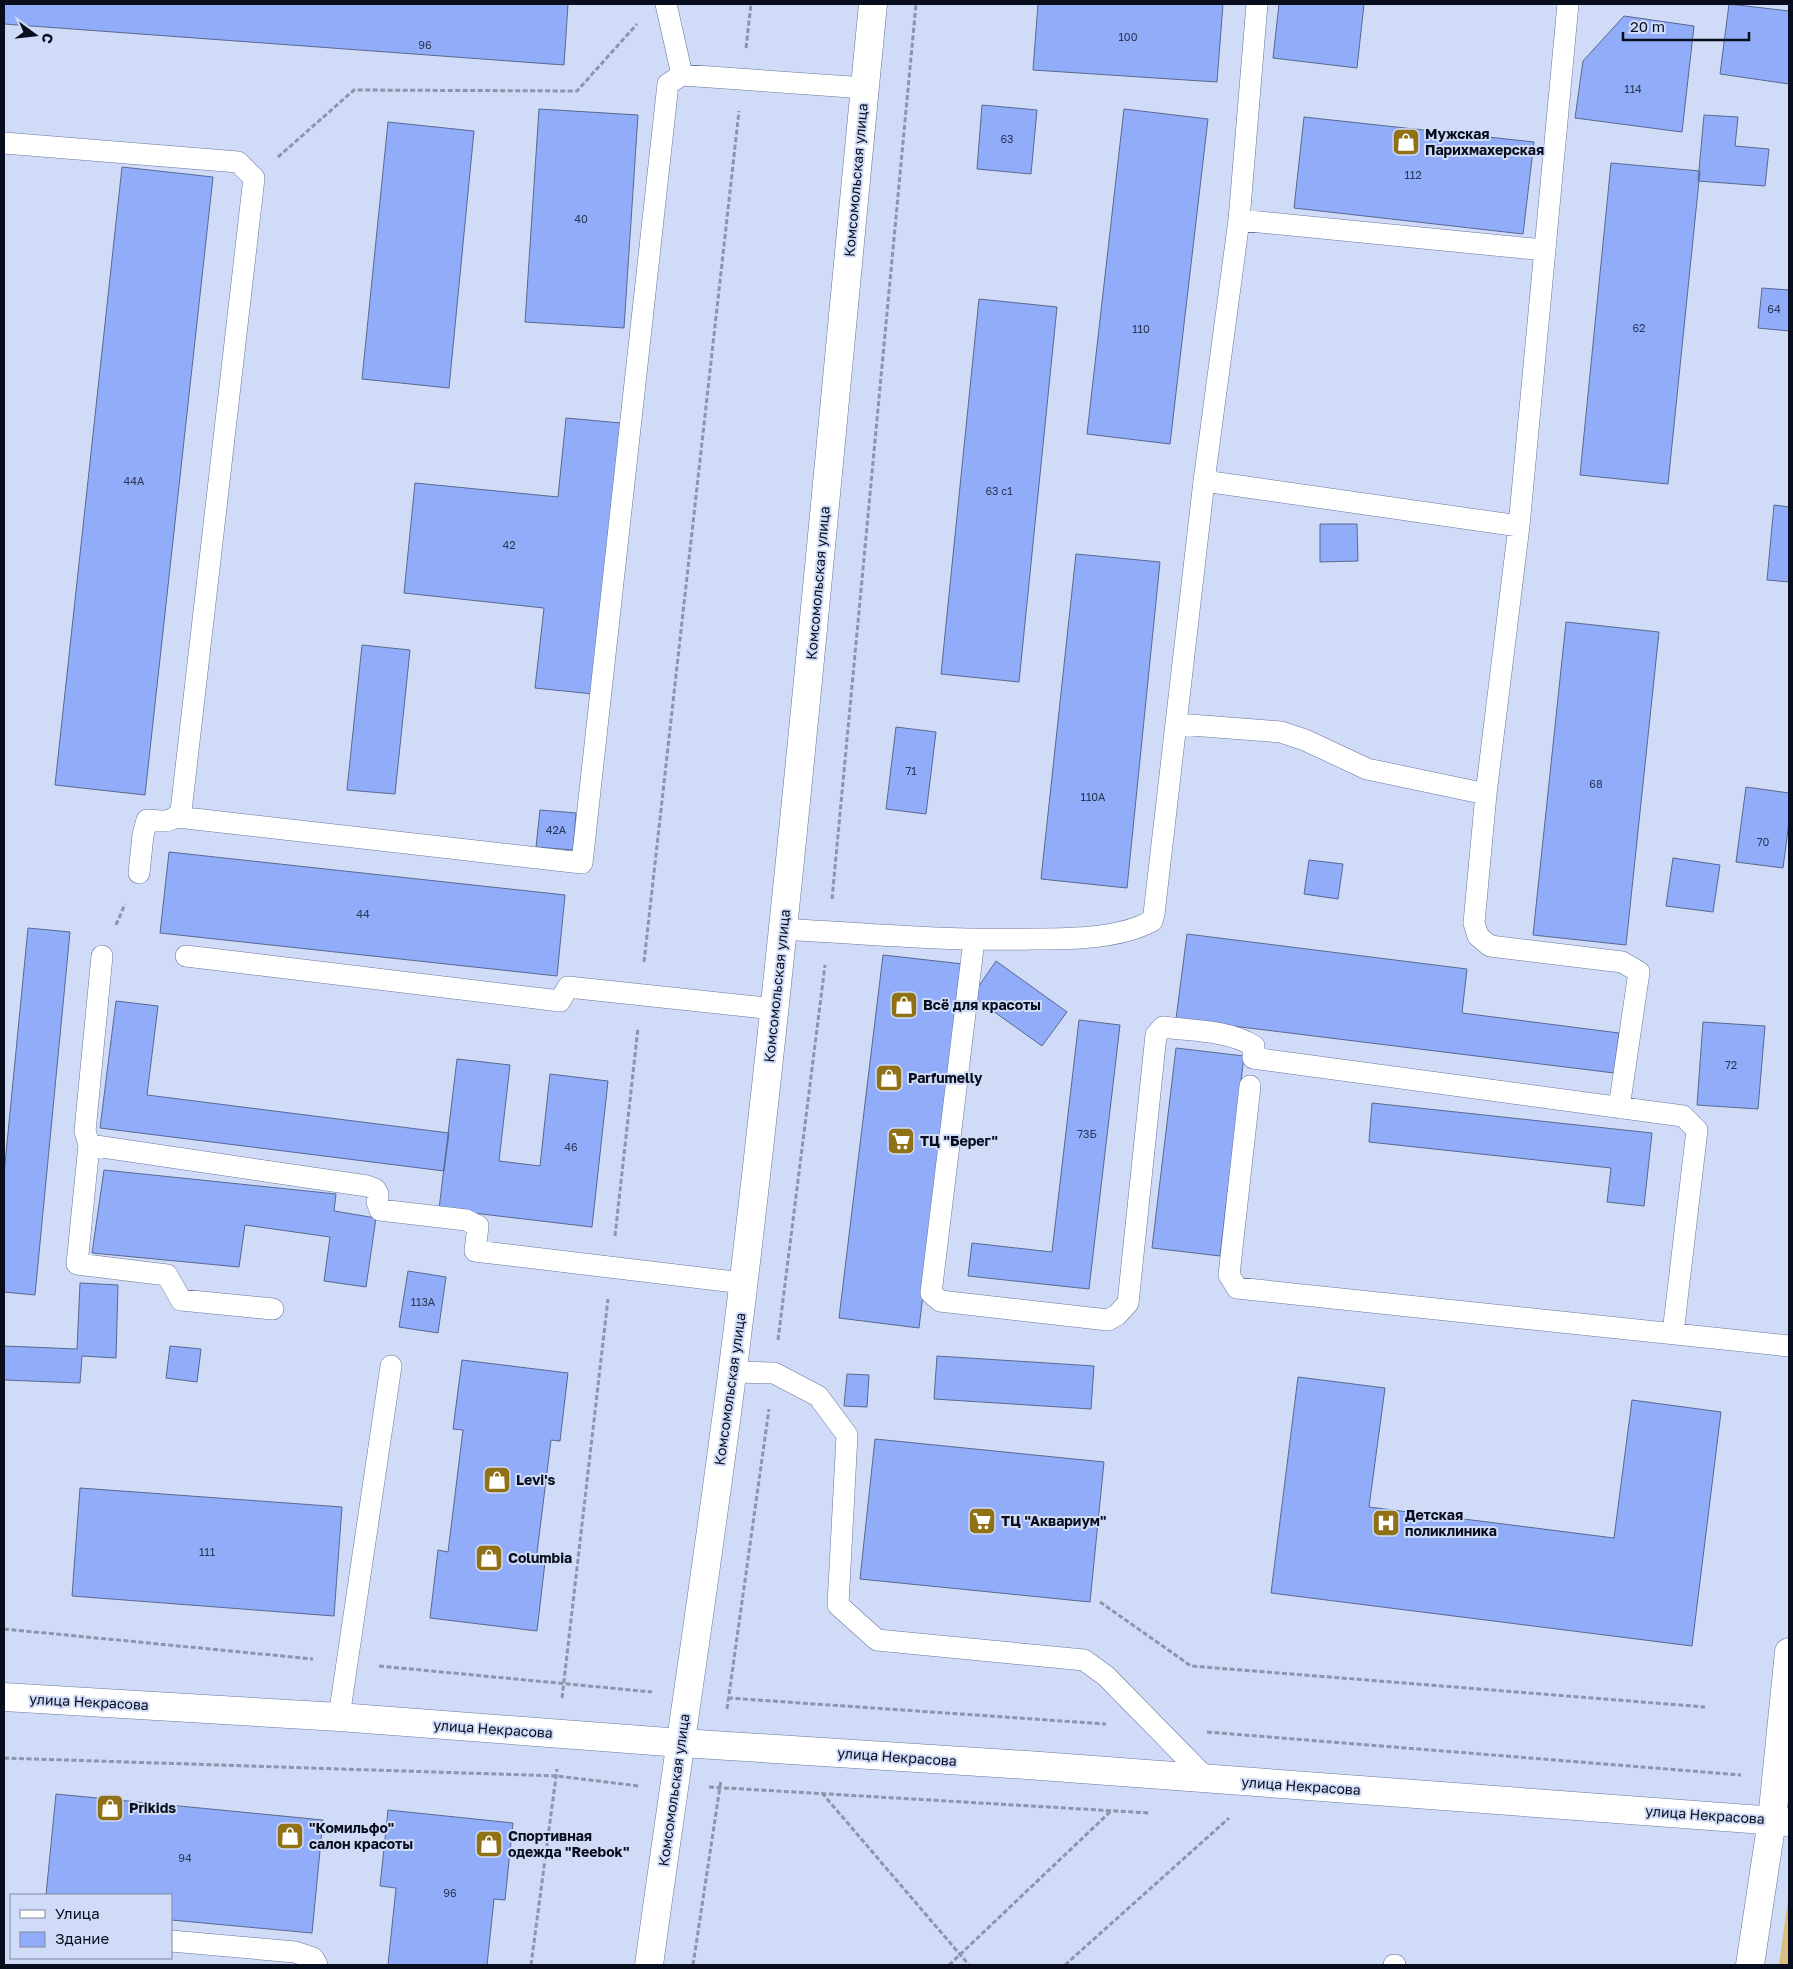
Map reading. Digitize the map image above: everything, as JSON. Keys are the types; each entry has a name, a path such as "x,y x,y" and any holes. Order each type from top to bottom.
{"main road":[{"name":"Комсомольская улица","path":"649,1965 743,1283 783,929 873,4"},
{"path":"1750,1965 1781,1821 1776,1778 1789,1652"},
{"name":"улица Некрасова","path":"4,1697 1027,1765 1781,1821"}],"lane":[{"path":"666,4 682,75"},
{"path":"783,929 974,940 1081,939 1140,928 1152,921 1177,724 1204,481 1239,220 1257,4"},
{"path":"1568,4 1519,526 1486,794 1474,923 1478,936 1490,946 1622,962 1639,972 1619,1108"},
{"path":"177,817 582,863 668,84 682,75 865,88"},
{"path":"4,143 238,162 254,178 181,811 171,821 147,820 143,835 139,873"},
{"path":"1239,220 1544,250"},
{"path":"1204,481 1519,526"},
{"path":"1177,724 1280,732 1305,740 1367,769 1486,794"},
{"path":"974,940 931,1293 940,1302 1108,1320 1117,1315 1128,1303 1156,1035 1163,1027 1230,1036 1244,1040 1254,1046 1253,1058 1683,1116 1697,1130 1673,1333"},
{"path":"102,956 85,1131 89,1145 77,1264 167,1275 181,1300 273,1309"},
{"path":"186,956 560,1001 568,987 774,1009"},
{"path":"1250,1086 1229,1274 1237,1288 1789,1346"},
{"path":"89,1145 367,1186 375,1189 378,1194 377,1202 380,1210 466,1220 478,1226 475,1252 743,1283"},
{"path":"339,1718 391,1366"},
{"path":"732,1372 774,1373 818,1396 847,1435 838,1605 877,1640 1084,1660 1106,1676 1207,1779"},
{"path":"172,1941 295,1952 313,1958 317,1965"}],"path":[{"path":"563,1683 611,1268 751,4"},
{"path":"728,1698 774,1373 829,932 916,4"},
{"path":"254,178 354,90 577,90 643,18"},
{"path":"102,956 139,873"},
{"path":"1100,1602 1190,1666 1705,1707"},
{"path":"687,1695 1157,1728 1776,1778"},
{"path":"4,1758 557,1776 673,1790"},
{"path":"531,1965 557,1776"},
{"path":"693,1965 720,1787"},
{"path":"822,1793 969,1965"},
{"path":"949,1965 1112,1811"},
{"path":"1065,1965 1229,1818"}],"shaded area":[{"path":"1789,1892 1789,1965 1779,1965"}],"building":[{"path":"4,4 568,4 564,65 4,24"},
{"path":"1038,4 1223,4 1217,82 1033,70"},
{"path":"1279,4 1364,4 1357,68 1273,58"},
{"path":"1729,4 1789,11 1789,84 1720,74"},
{"path":"1624,16 1694,26 1682,132 1575,118 1583,61"},
{"path":"982,105 1037,110 1031,174 977,169"},
{"path":"539,109 638,115 624,328 525,322"},
{"path":"1124,109 1208,119 1170,444 1087,434"},
{"path":"1704,115 1738,117 1735,146 1769,149 1765,186 1698,181"},
{"path":"1304,117 1534,142 1523,234 1294,208"},
{"path":"388,122 474,131 449,388 362,379"},
{"path":"1611,163 1700,171 1668,484 1580,475"},
{"path":"122,167 213,177 145,795 55,785"},
{"path":"1762,288 1789,290 1789,331 1758,328"},
{"path":"979,299 1057,307 1019,682 941,674"},
{"path":"566,418 621,423 593,694 535,688 544,608 404,593 415,483 558,497"},
{"path":"1774,505 1789,507 1789,582 1767,580"},
{"path":"1320,524 1357,524 1358,561 1320,562"},
{"path":"1076,554 1160,562 1127,888 1041,879"},
{"path":"1566,622 1659,632 1626,945 1533,935"},
{"path":"362,645 410,650 395,794 347,790"},
{"path":"896,727 936,732 926,814 886,809"},
{"path":"1746,787 1789,793 1789,822 1783,868 1736,862"},
{"path":"540,810 576,813 573,850 536,847"},
{"path":"169,852 565,895 557,976 160,933"},
{"path":"1673,858 1720,865 1713,912 1666,906"},
{"path":"1309,860 1343,864 1338,899 1304,894"},
{"path":"28,928 70,932 35,1295 4,1292 4,1174"},
{"path":"1187,934 1467,969 1462,1013 1619,1033 1614,1073 1176,1019"},
{"name":"ТЦ \"Берег\"","path":"883,955 963,964 919,1328 839,1318"},
{"path":"996,961 1067,1012 1042,1046 972,996"},
{"path":"116,1001 158,1006 147,1095 449,1133 444,1171 100,1128"},
{"path":"1079,1020 1120,1025 1089,1289 968,1276 972,1243 1052,1252"},
{"path":"1703,1022 1765,1026 1758,1109 1697,1105"},
{"path":"1176,1048 1244,1056 1220,1256 1152,1248"},
{"path":"457,1059 510,1065 499,1161 540,1166 550,1074 608,1081 592,1227 439,1209"},
{"path":"1372,1103 1652,1133 1644,1206 1607,1202 1611,1168 1369,1142"},
{"path":"104,1170 336,1194 334,1211 376,1218 366,1287 324,1281 330,1237 245,1225 239,1267 92,1253"},
{"path":"408,1271 446,1277 438,1333 399,1327"},
{"path":"80,1283 118,1285 116,1358 82,1356 80,1383 4,1380 4,1346 77,1349"},
{"path":"170,1346 201,1349 197,1382 166,1378"},
{"path":"937,1356 1094,1366 1091,1409 934,1399"},
{"path":"462,1360 568,1373 560,1441 551,1440 536,1561 545,1562 537,1631 430,1618 438,1550 448,1552 463,1430 453,1429"},
{"path":"847,1374 869,1375 867,1407 844,1406"},
{"name":"Детская поликлиника","path":"1298,1377 1385,1388 1369,1507 1614,1538 1632,1400 1721,1412 1692,1646 1271,1593"},
{"name":"ТЦ \"Аквариум\"","path":"875,1439 1104,1462 1090,1602 860,1579"},
{"path":"80,1488 342,1507 334,1616 72,1596"},
{"path":"56,1794 323,1820 312,1933 172,1920 172,1894 46,1894"},
{"path":"388,1810 513,1823 505,1900 494,1899 487,1965 388,1965 396,1888 380,1886"}],"place":[{"name":"Мужская Парихмахерская","path":"1406,142"},
{"name":"Всё для красоты","path":"904,1005"},
{"name":"Parfumelly","path":"889,1078"},
{"name":"ТЦ \"Берег\"","path":"901,1141"},
{"name":"Levi's","path":"497,1480"},
{"name":"ТЦ \"Аквариум\"","path":"982,1521"},
{"name":"Детская поликлиника","path":"1386,1523"},
{"name":"Columbia","path":"489,1558"},
{"name":"Prikids","path":"110,1808"},
{"name":"\"Комильфо\" салон красоты","path":"290,1836"},
{"name":"Спортивная одежда \"Reebok\"","path":"489,1844"}]}
